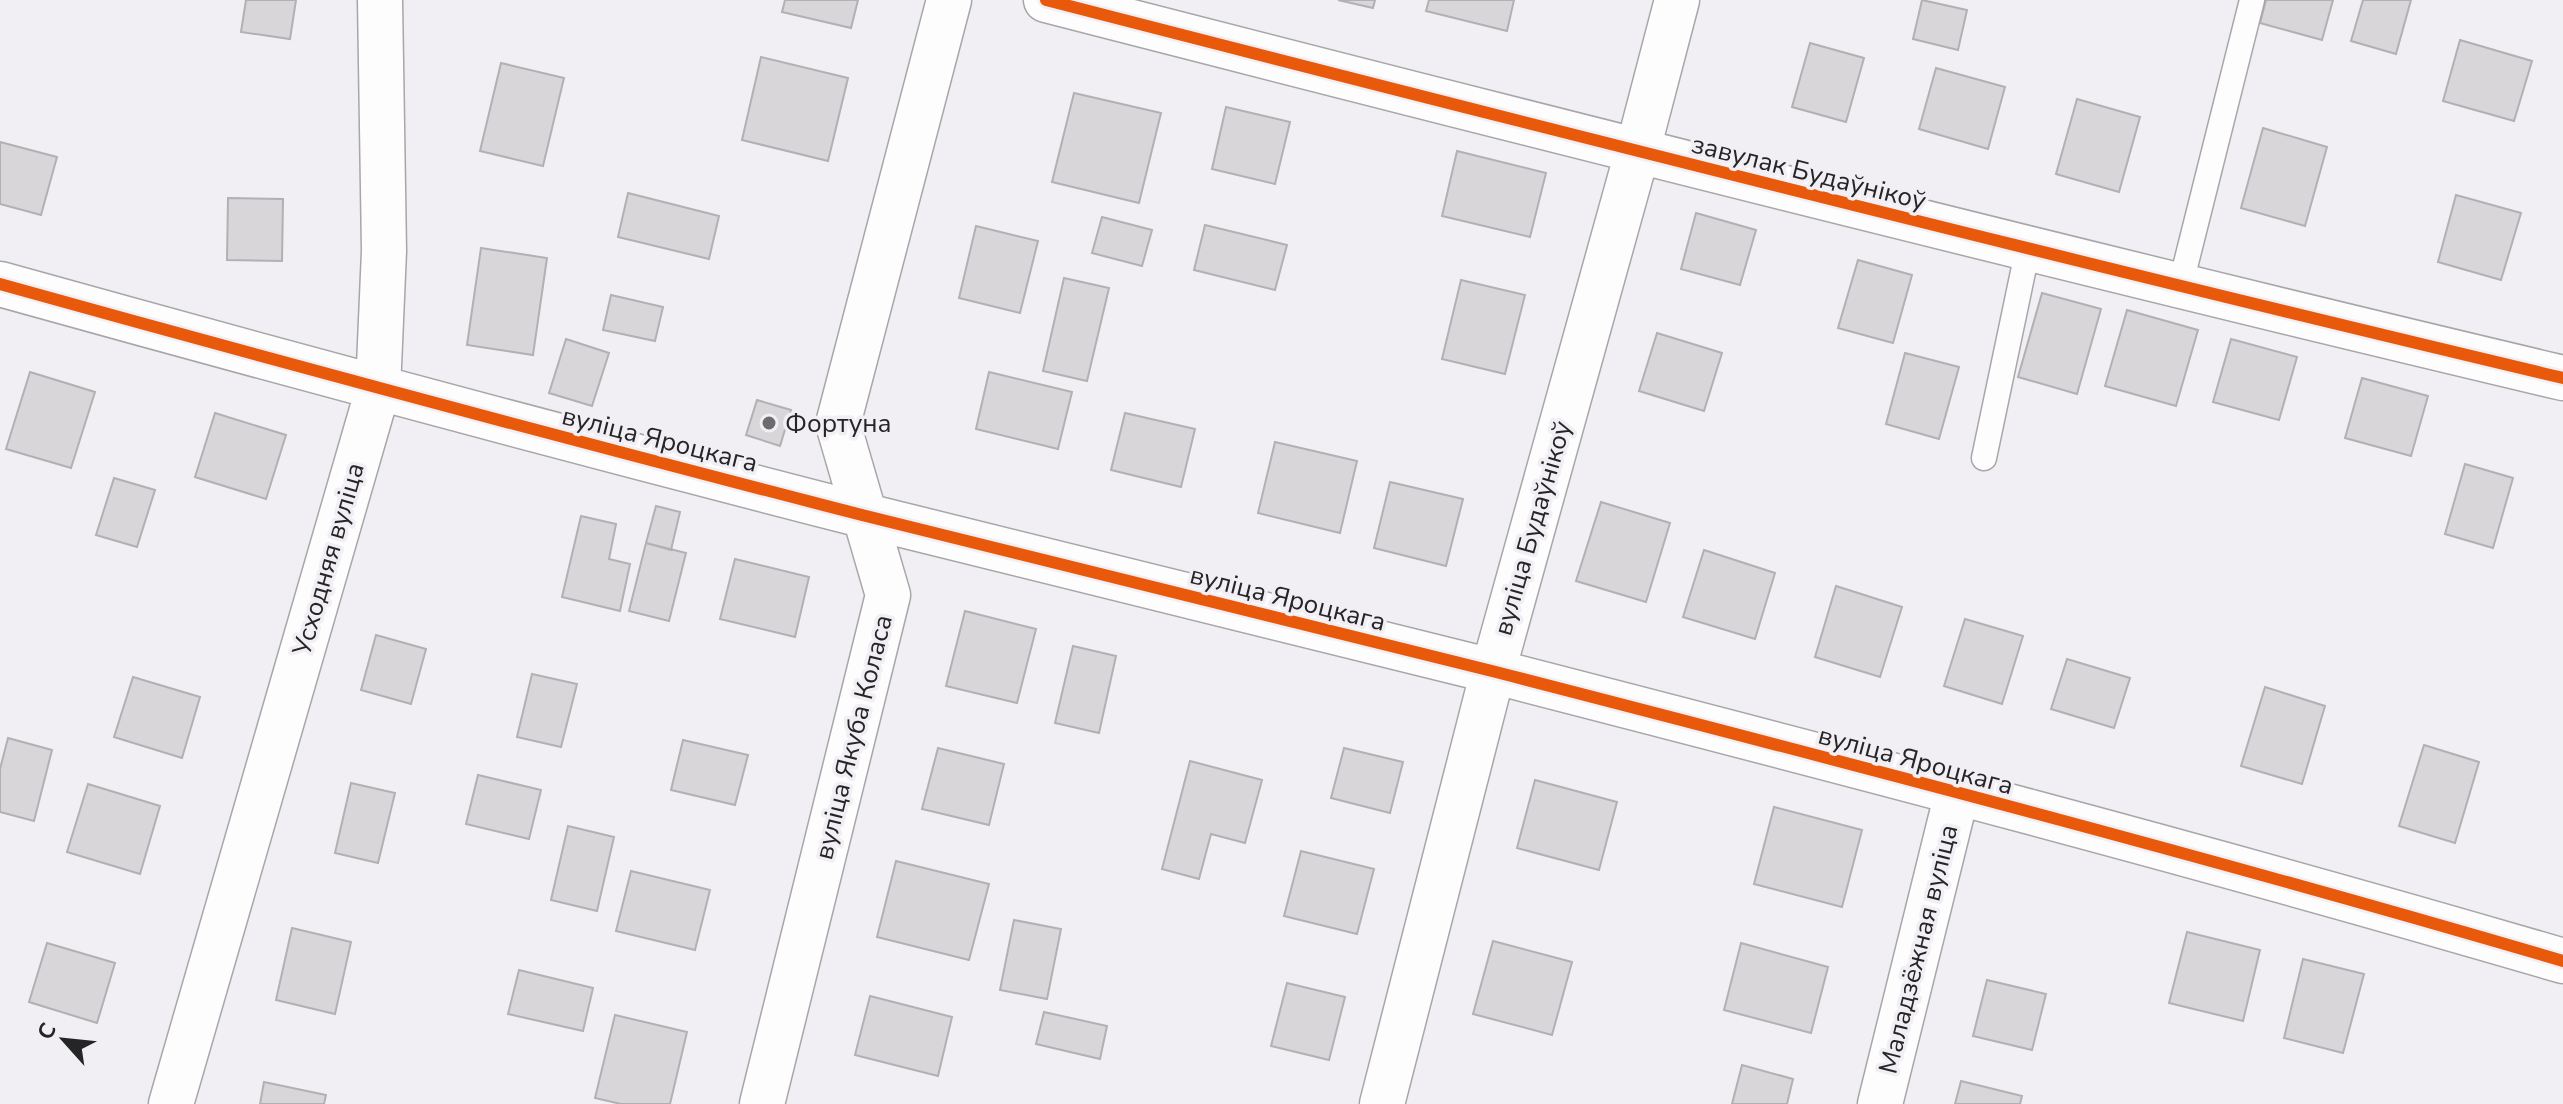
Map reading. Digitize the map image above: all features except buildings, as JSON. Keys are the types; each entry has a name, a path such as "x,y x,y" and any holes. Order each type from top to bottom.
{"street":[{"name":"Усходняя вуліца","path":"171,1104 378,389 384,251 380,0"},
{"name":"вуліца Якуба Коласа","path":"762,1104 888,595 838,424 949,0"},
{"name":"завулак Будаўнікоў","path":"1046,0 1637,153 2563,378"},
{"name":"вуліца Будаўнікоў","path":"1382,1104 1493,671 1677,0"},
{"name":"вуліца Яроцкага","path":"0,284 378,389 863,515 1493,671 1957,793 2310,887 2563,961"},
{"name":"Маладзёжная вуліца","path":"1880,1104 1957,793"}],"lane":[{"path":"2180,287 2252,0"},
{"path":"1984,458 2028,248"}],"cycle path":[{"path":"1046,0 1804,193 2563,378"},
{"path":"0,284 754,487 1417,652 1897,776 2563,961"}],"place":[{"name":"Фортуна","path":"769,423"}]}
